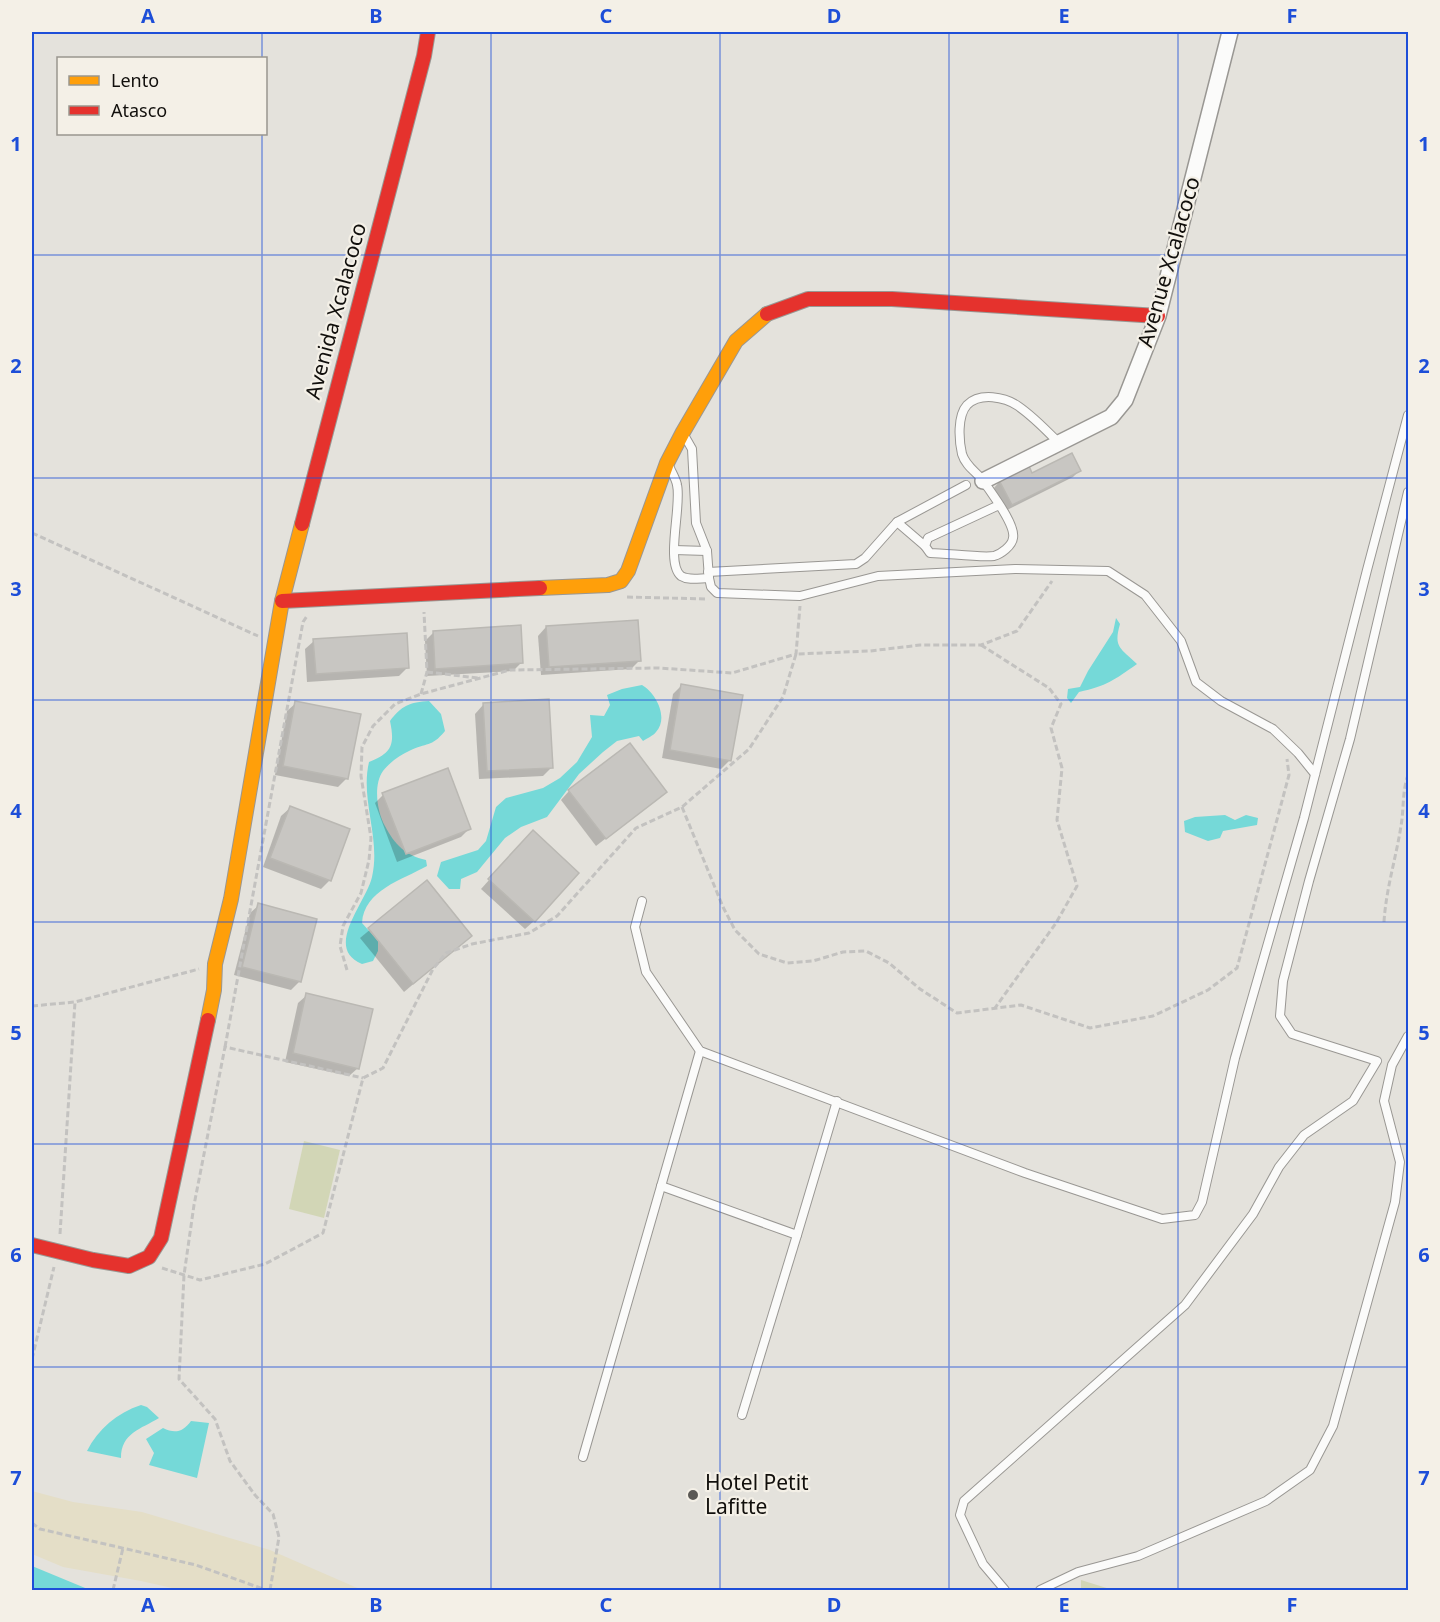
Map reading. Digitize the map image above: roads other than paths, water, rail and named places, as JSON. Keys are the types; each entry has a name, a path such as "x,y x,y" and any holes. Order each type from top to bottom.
{"street":[{"name":"Avenida Xcalacoco","path":"32,1245 129,1266 149,1257 161,1238 214,990 215,964 231,899 282,601 424,56 428,32"},
{"name":"Avenue Xcalacoco","path":"983,481 1111,417 1125,400 1158,316 1230,32"},
{"path":"282,601 608,585 621,581 628,571 667,464 682,432 736,341 767,314 808,299 892,299 1158,316"}],"lane":[{"path":"897,522 930,552 994,556 1007,549 1013,539 1012,526 983,481 968,466 963,454 960,420 967,405 981,398 999,398 1014,403 1033,417 1059,443"},
{"path":"642,901 635,927 645,972 700,1051 1025,1173 1162,1219 1195,1215 1202,1202 1235,1058 1304,818 1408,416"},
{"path":"682,432 692,448 696,523 707,551 711,586 717,593 800,596 878,576 1015,569 1108,571 1144,595 1181,641 1196,682 1221,701 1273,729 1298,753 1315,774"},
{"path":"667,464 677,484 674,550 676,568 681,576 690,579 708,575 856,564 865,558 897,522 966,485"},
{"path":"1392,1065 1292,1034 1280,1016 1283,981 1350,739 1408,492"},
{"path":"925,546 928,538 999,505"},
{"path":"674,550 707,551"},
{"path":"1040,1590 1078,1572 1138,1556 1266,1501 1310,1470 1333,1426 1395,1202 1400,1162 1384,1101 1392,1065 1408,1036"},
{"path":"583,1457 700,1051"},
{"path":"1005,1590 983,1564 960,1515 964,1501 1185,1305 1253,1214 1279,1167 1304,1135 1353,1101 1377,1061"},
{"path":"742,1415 837,1101"},
{"path":"661,1186 797,1235"}],"water":[{"path":"1116,618 1120,624 1118,643 1137,664 1110,682 1079,692 1071,703 1067,698 1068,689 1080,687 1113,632"},
{"path":"642,685 652,694 661,713 660,726 655,733 643,741 639,736 617,741 579,774 547,817 521,827 505,838 477,872 461,879 460,889 449,889 437,876 441,862 478,850 486,841 496,807 506,798 543,788 560,778 577,762 592,737 590,715 604,716 610,705 607,695"},
{"path":"429,701 441,714 445,731 432,742 409,751 391,762 380,777 377,791 380,813 393,839 406,852 426,860 427,866 386,887 369,902 362,923 378,941 378,951 373,961 362,964 351,957 346,947 346,936 368,888 374,862 373,833 367,791 369,762 383,755 390,747 392,736 390,721 398,712 416,702"},
{"path":"1225,815 1235,820 1246,815 1258,818 1257,825 1223,831 1220,838 1208,841 1185,832 1184,821 1195,817"},
{"path":"141,1405 147,1407 159,1418 128,1437 124,1443 121,1458 87,1451 109,1423 124,1412"},
{"path":"191,1421 209,1423 197,1478 149,1465 154,1453 146,1439 163,1428 171,1431 182,1430"},
{"path":"32,1566 90,1590 32,1590"}],"place":[{"name":"Hotel Petit Lafitte","path":"693,1495"}]}
